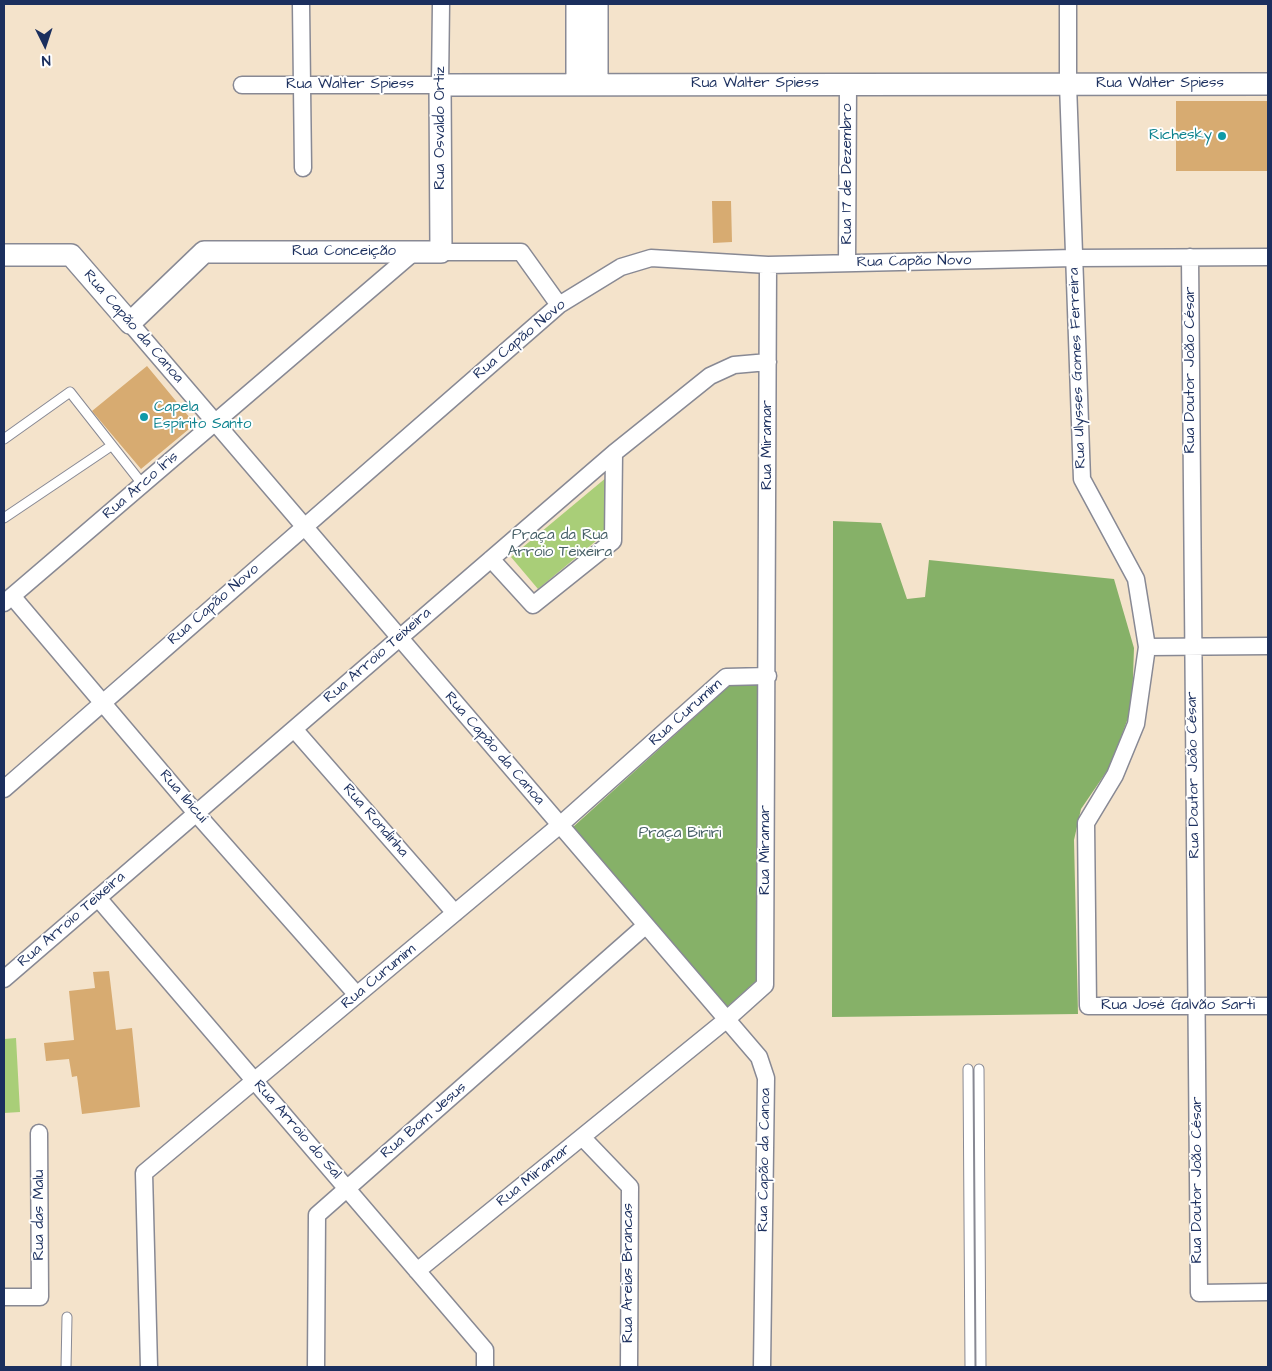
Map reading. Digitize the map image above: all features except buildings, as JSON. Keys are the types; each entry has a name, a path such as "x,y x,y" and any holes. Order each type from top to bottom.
{"street":[{"path":"302,4 303,168"},
{"name":"Rua Osvaldo Ortiz","path":"441,4 441,252"},
{"path":"577,4 587,84"},
{"path":"587,84 597,4"},
{"name":"Rua Ulysses Gomes Ferreira","path":"1068,4 1068,84 1082,479 1136,579 1147,647 1136,724 1115,775 1086,823 1088,1006"},
{"name":"Rua 17 de Dezembro","path":"847,263 848,84"},
{"name":"Rua Walter Spiess","path":"242,85 1268,84"},
{"name":"Rua Conceição","path":"130,323 204,252 521,252 559,305"},
{"name":"Rua Arco Íris","path":"8,600 414,252"},
{"name":"Rua Capão da Canoa","path":"4,255 71,255 759,1057 766,1078 762,1367"},
{"name":"Rua Doutor João César","path":"1190,257 1199,1293 1268,1292"},
{"name":"Rua Capão Novo","path":"4,789 559,305 621,267 651,258 768,265 1074,258 1268,257"},
{"name":"Rua Miramar","path":"417,1271 726,1020 765,985 768,676 768,265"},
{"name":"Rua Arroio Teixeira","path":"4,979 614,453 710,376 734,365 768,362"},
{"path":"491,559 533,605 613,542 614,453"},
{"name":"Rua Ibicuí","path":"8,600 103,703 196,813 357,995"},
{"path":"1147,647 1268,646"},
{"name":"Rua Curumim","path":"149,1367 144,1173 560,826 726,677 768,676"},
{"name":"Rua Rondinha","path":"294,728 455,913"},
{"name":"Rua Arroio do Sal","path":"98,898 485,1350 485,1367"},
{"name":"Rua Bom Jesus","path":"316,1367 317,1215 646,926"},
{"name":"Rua José Galvão Sarti","path":"1088,1006 1268,1006"},
{"name":"Rua das Malu","path":"4,1297 40,1297 39,1133"},
{"name":"Rua Areias Brancas","path":"582,1137 630,1187 629,1367"}],"lane":[{"path":"4,439 70,392 143,485"},
{"path":"4,518 111,446"},
{"path":"968,1069 970,1367"},
{"path":"979,1069 981,1367"},
{"path":"66,1367 67,1318"}],"green space":[{"name":"Praça da Rua Arroio Teixeira","path":"607,477 608,531 538,589 511,557"},
{"path":"833,521 881,523 907,599 925,597 929,560 1114,579 1134,648 1132,707 1111,765 1081,809 1074,840 1078,1014 832,1017"},
{"name":"Praça Biriri","path":"729,686 759,686 757,980 727,1007 573,827"},
{"path":"16,1038 20,1112 4,1113 4,1039"}],"place":[{"name":"Richesky","path":"1222,136"},
{"name":"Capela Espírito Santo","path":"144,417"}]}
